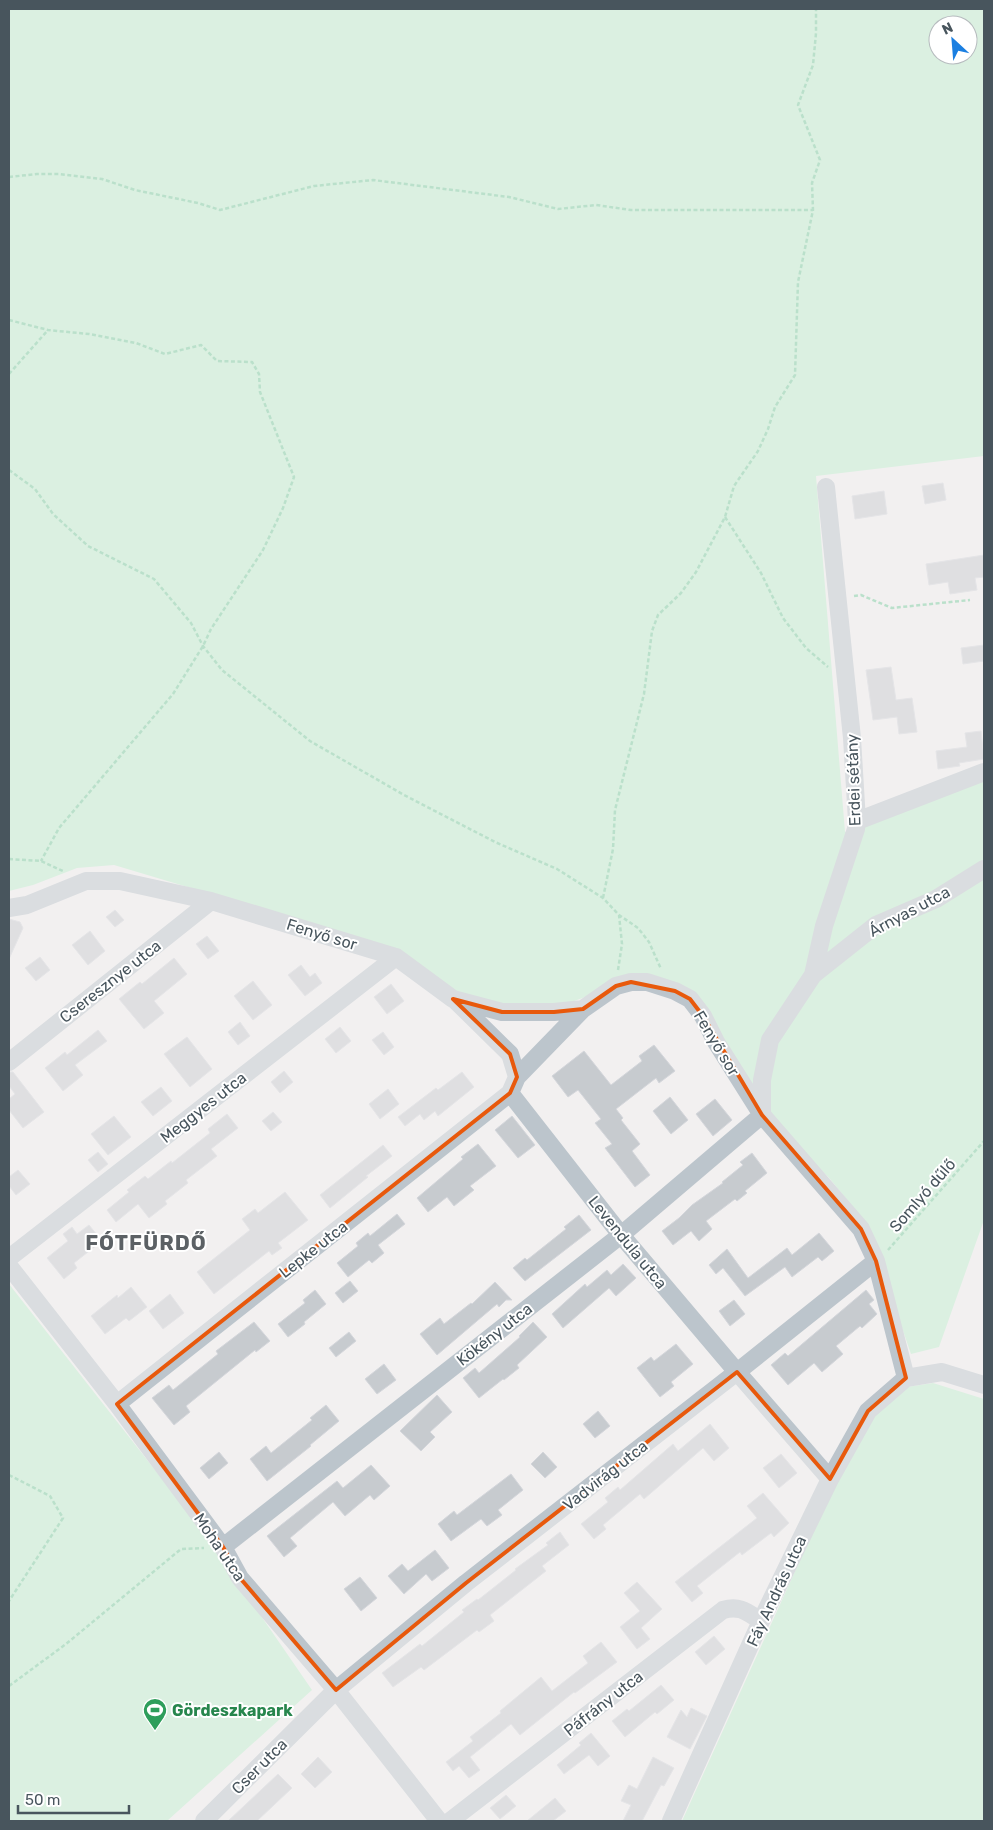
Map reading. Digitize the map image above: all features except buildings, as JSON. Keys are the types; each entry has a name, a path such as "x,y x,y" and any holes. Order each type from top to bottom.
{"street":[{"name":"Erdei sétány","path":"762,1115 762,1080 770,1040 813,975 824,926 856,829 852,738 826,486"},
{"path":"856,821 984,772"},
{"name":"Árnyas utca","path":"813,975 876,925 936,899 984,869"},
{"path":"9,908 27,905 86,881"},
{"name":"Fenyő sor","path":"86,881 120,881 210,901 396,957 453,999 502,1012 554,1012 583,1009 616,986 631,982 647,982 676,991 690,999 703,1016 716,1042 762,1115 862,1229 876,1261 906,1378"},
{"name":"Cseresznye utca","path":"9,1062 210,901"},
{"name":"Meggyes utca","path":"9,1258 396,957"},
{"path":"453,999 510,1054 517,1077"},
{"path":"510,1093 517,1077 583,1009"},
{"name":"Levendula utca","path":"510,1093 621,1235 830,1479"},
{"name":"Lepke utca","path":"117,1404 510,1093"},
{"name":"Kökény utca","path":"223,1547 621,1235 762,1115"},
{"name":"Vadvirág utca","path":"336,1690 466,1583 876,1261"},
{"name":"Moha utca","path":"9,1266 117,1404 223,1547 240,1578 336,1690 440,1821"},
{"path":"906,1378 942,1372 984,1385"},
{"name":"Fáy András utca","path":"671,1821 761,1621 830,1479 868,1411 906,1378"},
{"name":"Páfrány utca","path":"440,1821 722,1610 734,1607 761,1621"},
{"name":"Cser utca","path":"204,1821 336,1690"}],"path":[{"path":"603,898 613,849 615,810 644,694 652,631 658,615 682,593 696,572 725,516 734,486 758,451 775,407 795,375 798,282 813,210 812,183 820,160 798,105 813,65 816,9"},
{"path":"9,177 59,174 102,179 135,190 198,203 220,210 314,186 372,180 508,197 558,209 596,205 631,210 813,210"},
{"path":"9,320 48,330 89,334 136,343 165,354 201,345 217,361 252,362 259,374 260,392 294,477 263,550 211,629 203,646 173,694 59,828 41,861"},
{"path":"9,374 48,330"},
{"path":"9,470 35,489 53,514 88,546 154,579 191,623 203,646 222,670 310,741 404,795 495,842 557,869 603,898 619,914 638,928 649,942 662,973 676,991"},
{"path":"725,516 761,573 783,618 806,648 846,683"},
{"path":"837,597 861,595 892,608 970,600"},
{"path":"9,859 41,861 86,881"},
{"path":"616,986 622,944 619,914"},
{"name":"Somlyó dűlő","path":"876,1261 884,1256 984,1141"},
{"path":"9,1475 50,1496 63,1518 9,1601"},
{"path":"9,1686 66,1644 181,1549 223,1547"}],"highlighted area":[{"path":"631,982 675,991 690,999 703,1016 762,1115 861,1229 876,1261 906,1378 868,1411 830,1479 737,1372 466,1583 336,1690 240,1578 223,1547 117,1404 510,1093 517,1077 510,1054 453,999 502,1012 554,1012 583,1009 616,986"}],"green space":[{"path":"9,9 984,9 984,456 816,476 845,832 984,779 984,1220 939,1347 911,1354 866,1223 830,1179 748,1094 688,1002 652,984 616,986 549,1010 510,1006 461,994 382,945 114,865 77,868 33,885 9,891"},
{"path":"9,1284 199,1526 312,1690 167,1821 9,1821"},
{"path":"933,1383 984,1399 984,1821 682,1821 829,1496 870,1416 907,1387"}],"place":[{"name":"Gördeszkapark","path":"155,1731"}],"district":[{"name":"FÓTFÜRDŐ","path":"146,1243"}]}
